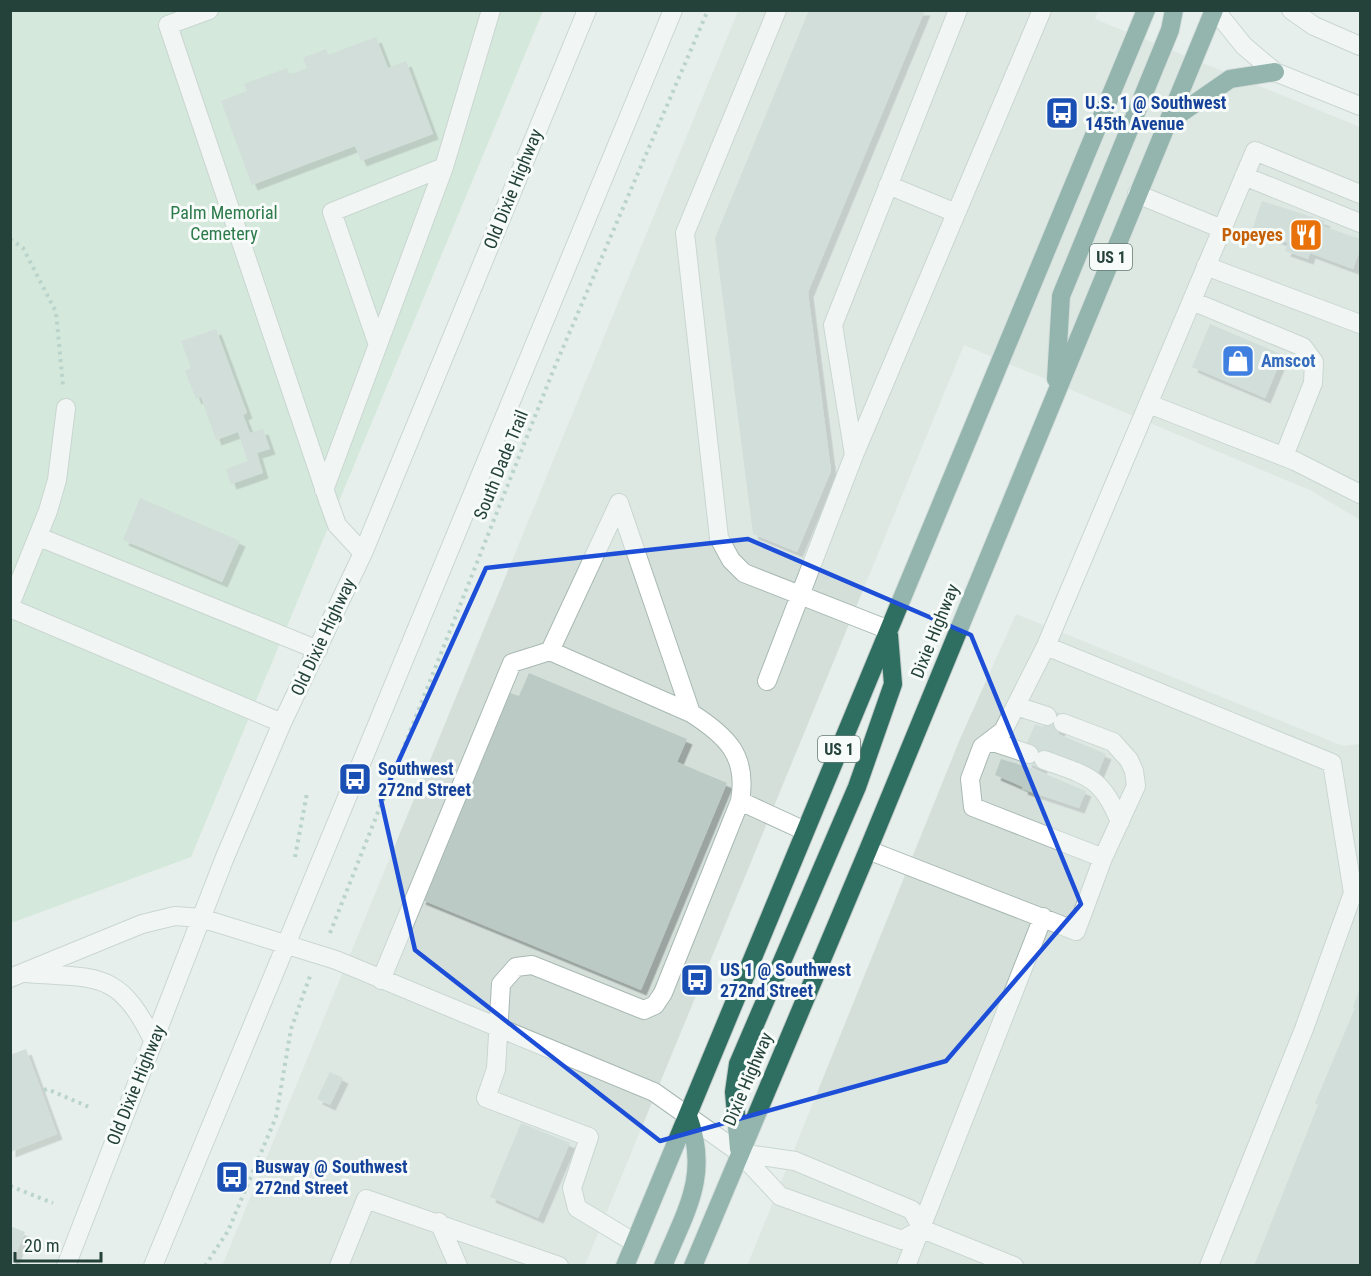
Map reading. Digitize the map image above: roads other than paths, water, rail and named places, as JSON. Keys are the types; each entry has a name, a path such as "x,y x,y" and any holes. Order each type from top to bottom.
{"highway":[{"name":"US 1","path":"625,1266 1146,10"},
{"path":"1055,393 1061,296 1170,30 1174,10"},
{"name":"Dixie Highway","path":"693,1266 868,850 1214,10"},
{"path":"1168,122 1230,79 1275,72"},
{"path":"740,1153 734,1092 738,1064 857,787 893,684 889,630"},
{"path":"663,1266 696,1185 699,1164 696,1137 688,1116"}],"street":[{"path":"209,10 168,25 324,490 337,525 363,553"},
{"path":"324,490 444,167 491,10"},
{"name":"Old Dixie Highway","path":"66,1266 201,918 282,723 363,553 587,10"},
{"path":"153,1266 673,10"},
{"path":"777,10 685,233 720,538 731,560 744,573 889,630"},
{"path":"854,455 833,325 958,10"},
{"path":"767,681 854,455 1042,10"},
{"path":"1214,10 1244,46 1275,72 1360,106"},
{"path":"1292,10 1314,26 1360,46"},
{"path":"1102,858 973,807 969,779 982,747 1002,731 1046,646 1255,151 1360,194"},
{"path":"378,345 332,212 444,167"},
{"path":"1244,176 1360,223"},
{"path":"888,185 956,213"},
{"path":"1137,194 1222,229"},
{"path":"1206,266 1360,324"},
{"path":"1192,301 1296,344 1311,357 1315,374 1313,382 1284,456"},
{"path":"1149,404 1284,456 1360,494"},
{"path":"66,408 57,480 39,537 10,607 282,723"},
{"path":"550,651 619,503 691,713"},
{"path":"39,537 318,650"},
{"path":"1046,646 1332,763 1353,893 1304,1029 1209,1266"},
{"path":"381,980 512,663 550,651 691,713 721,733 736,755 744,780 740,801 661,997 655,1005 648,1010 640,1009 532,965 521,964 510,971 501,984 496,1069 486,1098 589,1137 572,1188 577,1208 634,1243"},
{"path":"868,850 1076,931 1102,858 1136,786 1134,771 1129,760 1113,742 1016,706"},
{"path":"990,741 1098,783 1110,798 1120,822"},
{"path":"740,801 805,831"},
{"path":"17,975 142,924 175,916 201,918 336,960 654,1092 740,1153 780,1196 902,1240 922,1229"},
{"path":"906,1266 1043,917"},
{"path":"17,975 95,979 110,984 132,1001 153,1040"},
{"path":"740,1153 795,1161 912,1210 922,1229 1014,1266"},
{"path":"339,1266 366,1199 439,1222 559,1266"},
{"path":"439,1222 458,1266"}],"place":[{"name":"U.S. 1 @ Southwest 145th Avenue","path":"1062,113"},
{"name":"Popeyes","path":"1306,235"},
{"name":"Amscot","path":"1238,361"},
{"name":"Southwest 272nd Street","path":"355,779"},
{"name":"US 1 @ Southwest 272nd Street","path":"697,980"},
{"name":"Busway @ Southwest 272nd Street","path":"232,1177"}],"park label":[{"name":"Palm Memorial Cemetery","path":"224,223"}]}
